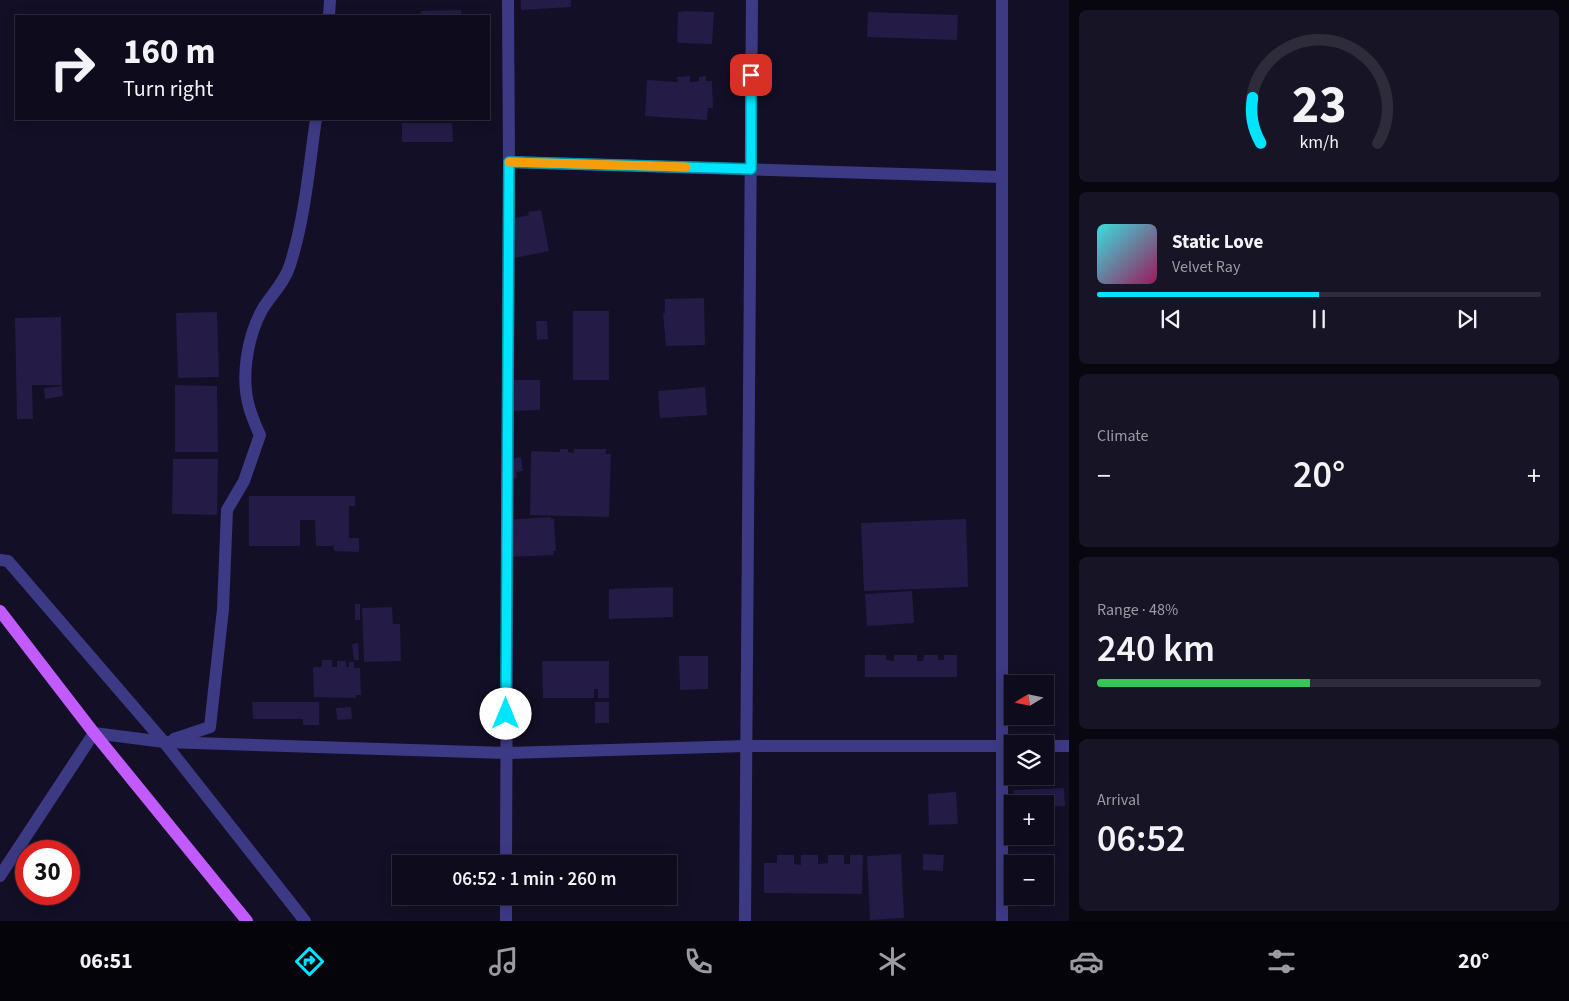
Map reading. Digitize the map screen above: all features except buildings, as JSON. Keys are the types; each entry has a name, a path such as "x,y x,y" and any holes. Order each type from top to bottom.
{"main road":[{"path":"0,611 94,733 247,921"}],"street":[{"path":"329,15 330,0"},
{"path":"506,855 508,0"},
{"path":"745,921 752,0"},
{"path":"1002,0 1007,735"},
{"path":"164,742 210,727 224,609 227,510 244,480 260,435 249,409 245,378 253,328 290,267 304,204 316,120"},
{"path":"509,162 1002,177"},
{"path":"0,560 8,561 164,742 305,921"},
{"path":"0,876 94,733 164,742 506,753 746,746 1004,746"},
{"path":"1054,746 1069,746"},
{"path":"1002,921 1006,785"},
{"path":"506,905 506,921"}],"slow traffic":[{"path":"509,162 686,167"}],"route":[{"path":"506,714 509,162 751,169 751,75"}]}
